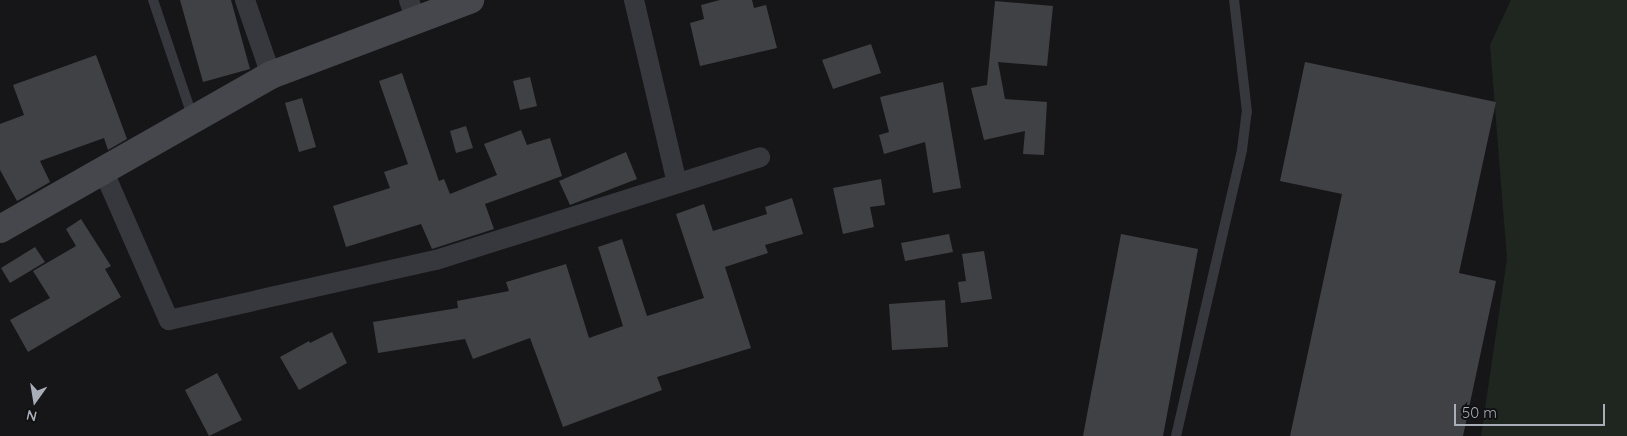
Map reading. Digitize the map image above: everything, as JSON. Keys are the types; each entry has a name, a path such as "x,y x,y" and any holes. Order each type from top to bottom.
{"main road":[{"path":"0,229 271,75 412,10 470,0"}],"street":[{"path":"245,0 271,75"},
{"path":"634,0 677,183"},
{"path":"103,170 169,320 436,260 760,157"}],"lane":[{"path":"153,0 193,119"},
{"path":"1176,436 1242,150 1247,112 1234,0"}],"shaded area":[{"path":"1511,0 1627,0 1627,436 1481,436 1507,259 1490,45"}],"building":[{"path":"180,0 231,0 250,69 203,82"},
{"path":"720,0 752,0 754,8 766,5 777,48 700,66 690,23 704,19 701,5"},
{"path":"995,1 1053,6 1047,66 998,62 1005,99 1047,102 1044,155 1023,154 1025,131 984,140 971,88 987,85"},
{"path":"871,44 881,73 833,89 822,60"},
{"path":"96,55 127,139 108,150 104,138 40,161 50,182 17,201 0,170 0,124 24,115 13,85"},
{"path":"1305,62 1496,102 1459,273 1496,281 1463,436 1290,436 1342,194 1280,181"},
{"path":"402,73 439,181 444,179 450,194 497,175 484,144 521,130 527,145 550,138 562,176 485,204 494,229 432,249 421,224 346,247 333,206 390,188 384,172 408,164 379,81"},
{"path":"530,77 537,106 520,110 513,81"},
{"path":"943,82 961,188 933,193 925,142 884,154 879,135 889,132 880,97"},
{"path":"302,98 316,147 299,152 285,103"},
{"path":"466,126 473,148 456,153 450,131"},
{"path":"626,152 637,179 570,205 559,181"},
{"path":"881,179 885,205 870,207 874,227 843,234 833,188"},
{"path":"792,198 803,234 765,245 768,253 725,267 751,348 657,377 662,390 563,427 530,338 473,359 465,339 378,353 373,322 458,308 457,301 509,291 506,282 566,264 589,338 623,326 598,247 622,239 647,316 704,298 676,214 704,204 713,231 767,214 765,207"},
{"path":"81,219 111,266 105,269 121,297 28,352 10,320 50,298 33,271 76,246 66,229"},
{"path":"949,234 953,252 905,261 901,243"},
{"path":"1121,234 1198,249 1163,436 1083,436"},
{"path":"35,247 45,262 10,283 1,268"},
{"path":"984,251 992,299 961,303 958,282 966,281 962,254"},
{"path":"945,300 948,347 892,350 889,304"},
{"path":"332,332 347,363 299,390 280,357 309,341 310,343"},
{"path":"217,373 242,420 209,436 185,390"}]}
